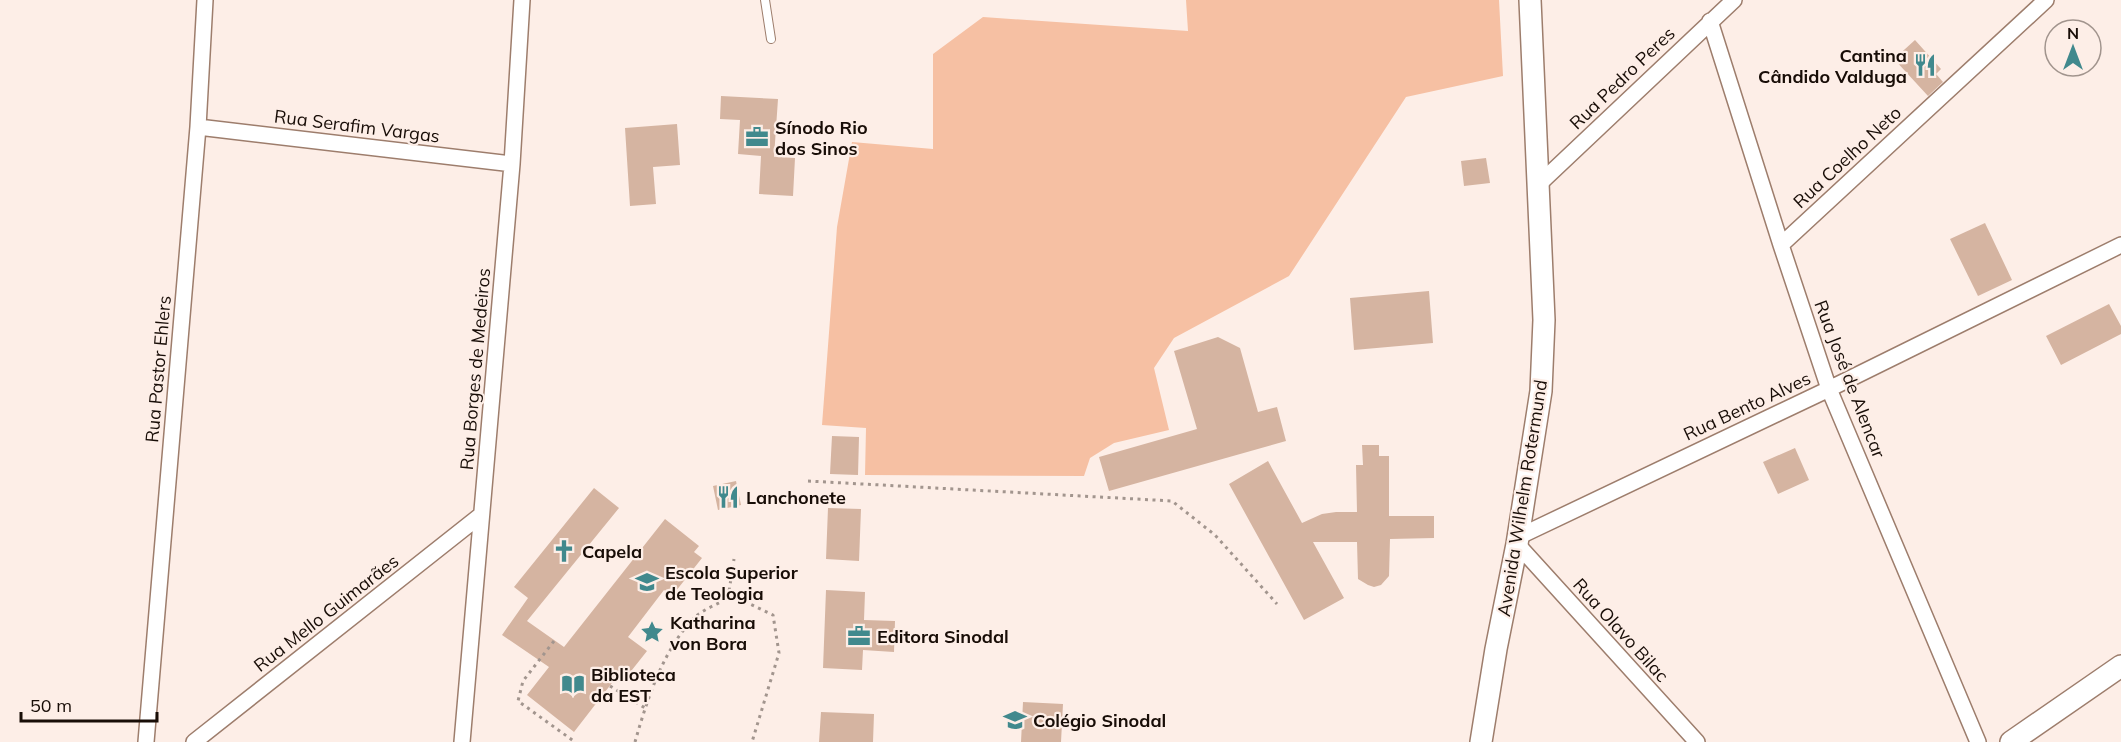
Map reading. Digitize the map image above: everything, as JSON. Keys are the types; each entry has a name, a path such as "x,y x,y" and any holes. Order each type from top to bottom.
{"street":[{"name":"Rua Pastor Ehlers","path":"146,742 198,127 205,0"},
{"name":"Rua Borges de Medeiros","path":"462,742 512,164 522,0"},
{"name":"Avenida Wilhelm Rotermund","path":"1481,742 1541,391 1544,320 1530,0"},
{"name":"Rua Pedro Peres","path":"1538,185 1734,0"},
{"name":"Rua Coelho Neto","path":"1781,244 2046,0"},
{"name":"Rua José de Alencar","path":"1710,21 1829,389 1978,742"},
{"name":"Rua Serafim Vargas","path":"198,127 512,164"},
{"name":"Rua Bento Alves","path":"1517,540 2121,245"},
{"name":"Rua Mello Guimarães","path":"195,742 481,515"},
{"name":"Rua Olavo Bilac","path":"1517,540 1697,742"},
{"path":"2011,742 2121,666"}],"lane":[{"path":"765,0 771,39"}],"path":[{"path":"808,481 1173,501 1215,535 1277,604"},
{"path":"728,598 734,559"},
{"path":"635,742 645,708 667,658 681,634 696,615 728,598 748,603 773,615 777,634 779,653 752,742"},
{"path":"554,641 523,681 518,701 576,742"},
{"path":"610,686 645,708"}],"shaded area":[{"path":"1186,0 1499,0 1503,76 1406,97 1289,276 1174,338 1154,368 1169,430 1114,443 1090,458 1084,476 865,475 866,428 822,425 837,227 852,142 933,149 933,54 983,17 1188,31"}],"building":[{"path":"1915,40 1941,69 1936,74 1943,82 1928,96 1894,59"},
{"name":"Sínodo Rio dos Sinos","path":"721,96 778,99 774,157 738,154 740,120 720,119"},
{"path":"677,124 680,165 653,167 656,204 630,206 625,128"},
{"path":"761,156 795,158 793,196 759,194"},
{"path":"1486,158 1490,183 1464,186 1461,161"},
{"path":"1985,223 2012,280 1978,296 1950,239"},
{"path":"1429,291 1433,343 1354,350 1350,298"},
{"path":"2109,304 2121,326 2121,334 2061,365 2046,336"},
{"path":"1218,337 1240,348 1258,412 1277,407 1286,441 1109,491 1099,457 1197,429 1174,351"},
{"path":"832,436 859,437 858,475 830,474"},
{"path":"1362,445 1379,445 1379,456 1389,456 1389,516 1434,516 1434,538 1390,539 1389,576 1381,585 1374,587 1358,579 1357,542 1313,542 1344,598 1304,620 1229,484 1268,461 1302,523 1322,514 1357,512 1356,465 1363,465"},
{"path":"1795,448 1809,480 1778,494 1763,462"},
{"path":"736,481 741,505 718,510 713,486"},
{"path":"594,488 619,508 527,621 564,647 665,519 699,546 694,552 702,558 672,596 664,590 628,637 647,651 628,675 622,670 574,732 527,695 549,667 502,635 528,598 514,587"},
{"path":"828,508 861,509 859,561 826,559"},
{"name":"Editora Sinodal","path":"826,590 865,592 864,620 895,621 894,652 863,650 862,670 823,668"},
{"path":"1023,702 1063,704 1061,742 1021,742"},
{"path":"821,712 874,714 873,742 819,742"}],"place":[{"name":"Cantina Cândido Valduga","path":"1925,65"},
{"name":"Sínodo Rio dos Sinos","path":"757,137"},
{"name":"Lanchonete","path":"728,497"},
{"name":"Capela","path":"564,551"},
{"name":"Escola Superior de Teologia","path":"647,582"},
{"name":"Katharina von Bora","path":"652,632"},
{"name":"Editora Sinodal","path":"859,636"},
{"name":"Biblioteca da EST","path":"573,684"},
{"name":"Colégio Sinodal","path":"1015,720"}]}
